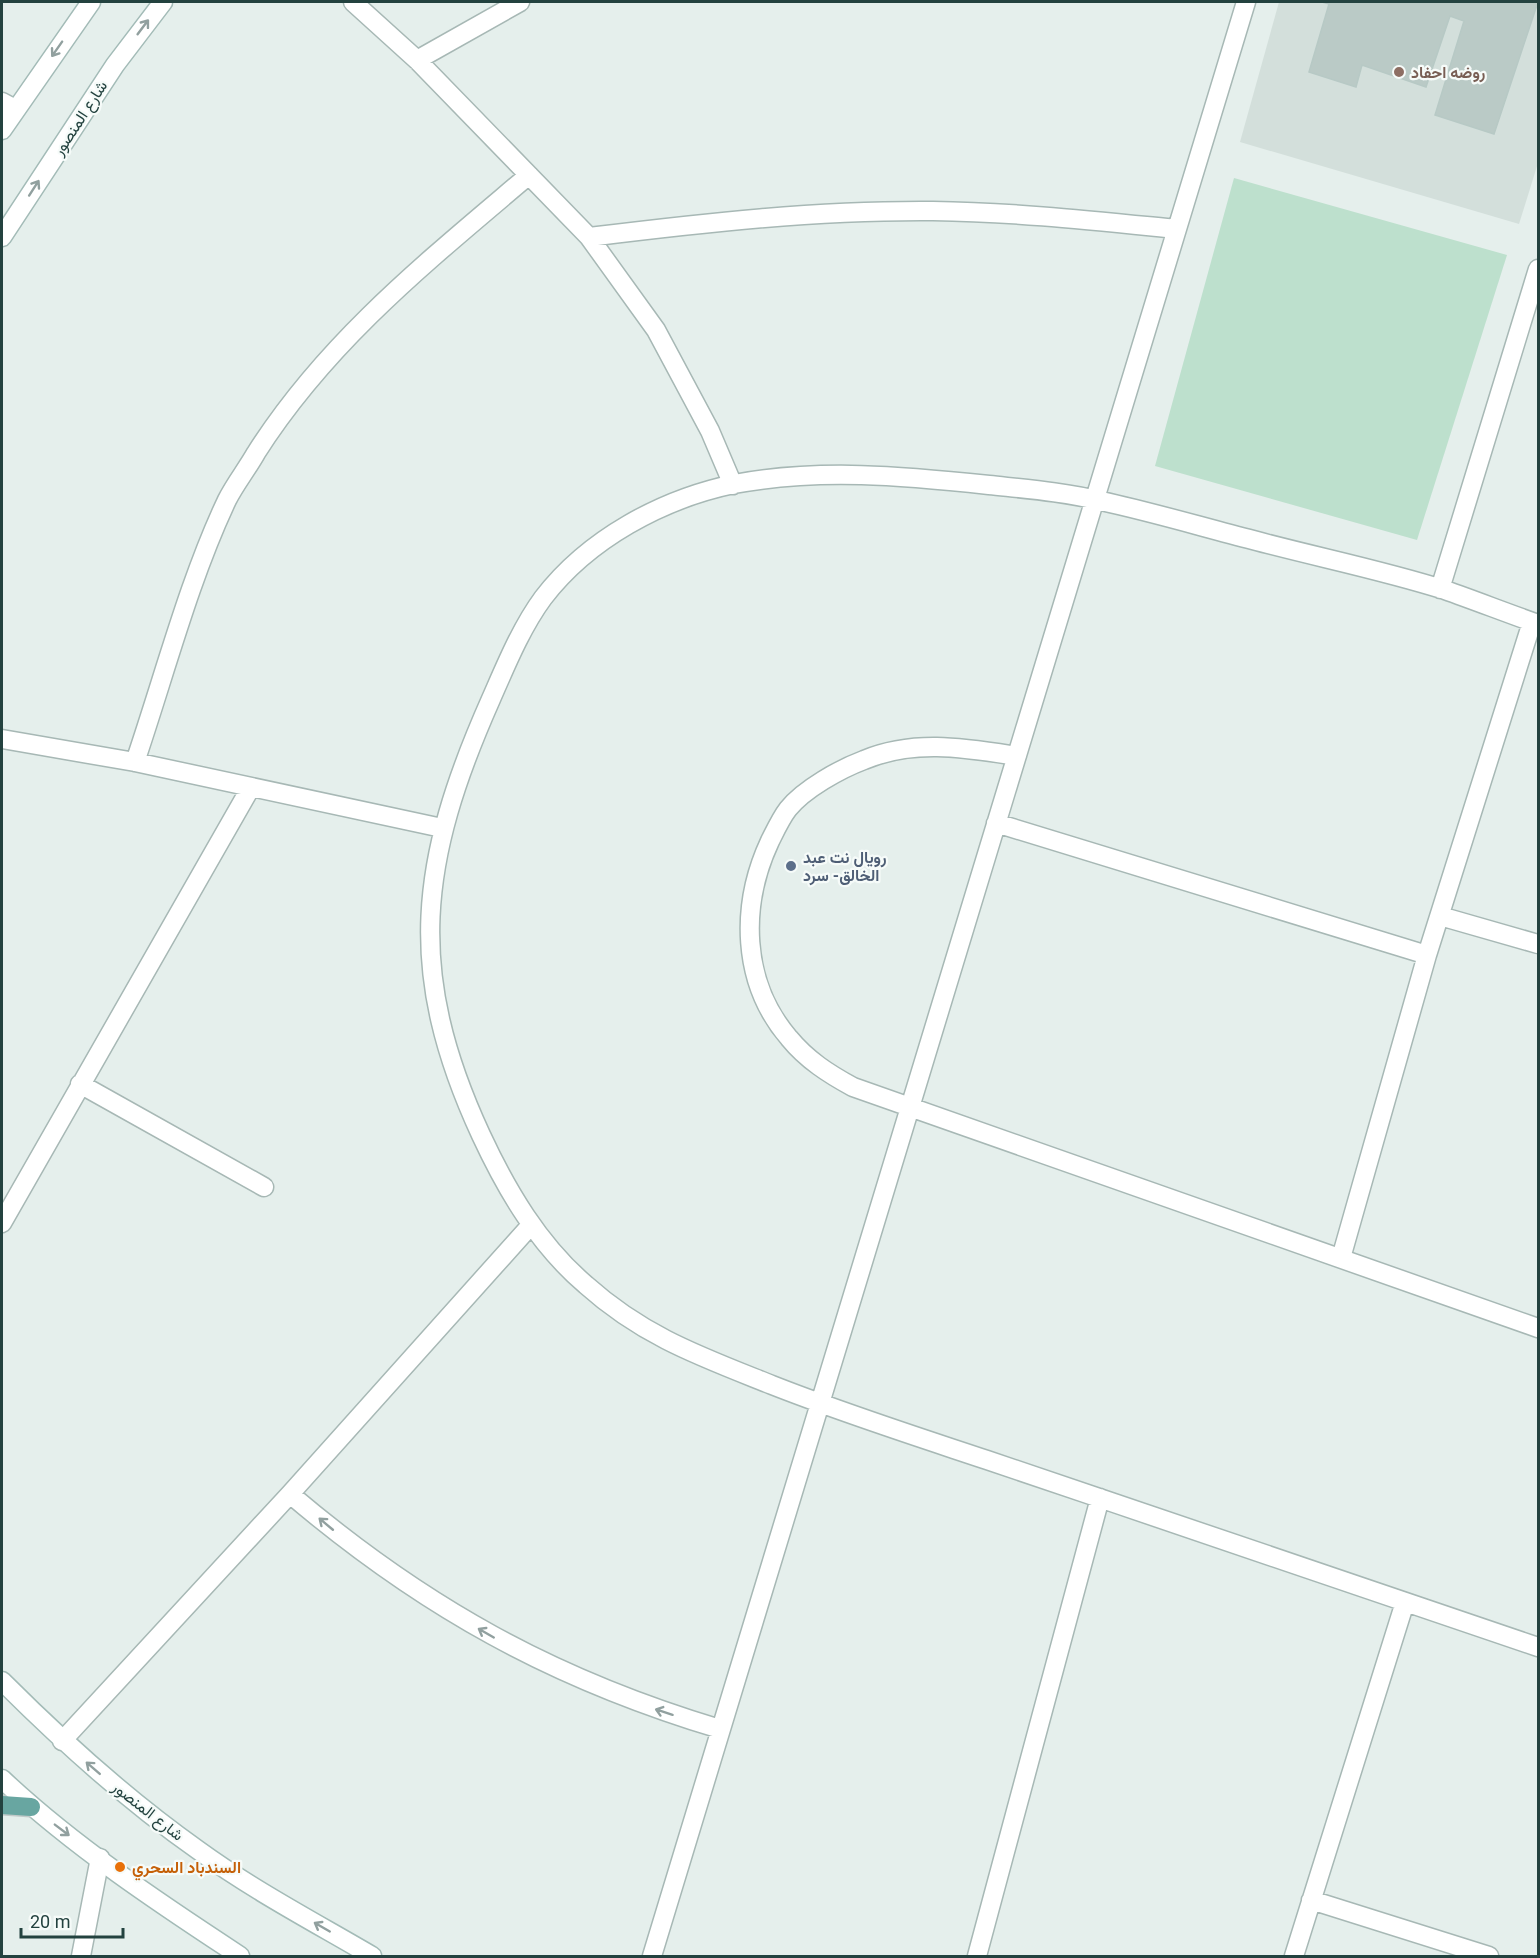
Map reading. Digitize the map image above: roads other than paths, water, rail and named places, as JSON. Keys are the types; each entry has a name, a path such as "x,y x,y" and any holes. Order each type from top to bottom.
{"main road":[{"path":"2,1805 31,1807"}],"street":[{"path":"2,130 8,106 91,2"},
{"name":"شارع المنصور","path":"2,235 115,65 163,2"},
{"path":"353,2 417,60 589,237 656,330 710,431 733,484"},
{"path":"417,60 520,2"},
{"path":"652,1956 1246,2"},
{"path":"135,762 197,578 228,499 278,420 329,356 394,289 529,175"},
{"path":"589,237 734,220 826,213 909,212 1040,216 1177,229"},
{"path":"1440,589 1539,269"},
{"path":"1341,1258 1427,955 1535,623 1440,589 1095,499 915,477 836,474 733,484 672,503 621,529 579,559 541,601 511,653 481,722 442,828 431,891 432,984 439,1024 470,1110 488,1150 531,1225 582,1283 669,1344 819,1403 1539,1647"},
{"path":"2,739 135,762 442,828"},
{"path":"1017,756 953,746 911,747 866,759 831,775 788,808 762,858 753,888 749,919 753,965 766,1002 788,1037 820,1069 854,1088 1539,1328"},
{"path":"2,1223 250,787"},
{"path":"996,823 1427,955"},
{"path":"1440,916 1539,944"},
{"path":"80,1084 264,1187"},
{"path":"62,1741 290,1494 531,1225"},
{"path":"290,1494 386,1571 491,1636 603,1690 720,1729"},
{"path":"977,1956 1100,1498"},
{"path":"1294,1956 1405,1602"},
{"name":"شارع المنصور","path":"2,1681 62,1741 126,1797 199,1851 372,1956"},
{"path":"2,1779 31,1807 240,1956"},
{"path":"81,1956 100,1858"},
{"path":"1311,1900 1489,1956"}],"place":[{"name":"روضه احفاد","path":"1399,72"},
{"name":"رويال نت عبد الخالق- سرد","path":"791,866"},
{"name":"السندباد السحري","path":"120,1867"}]}
